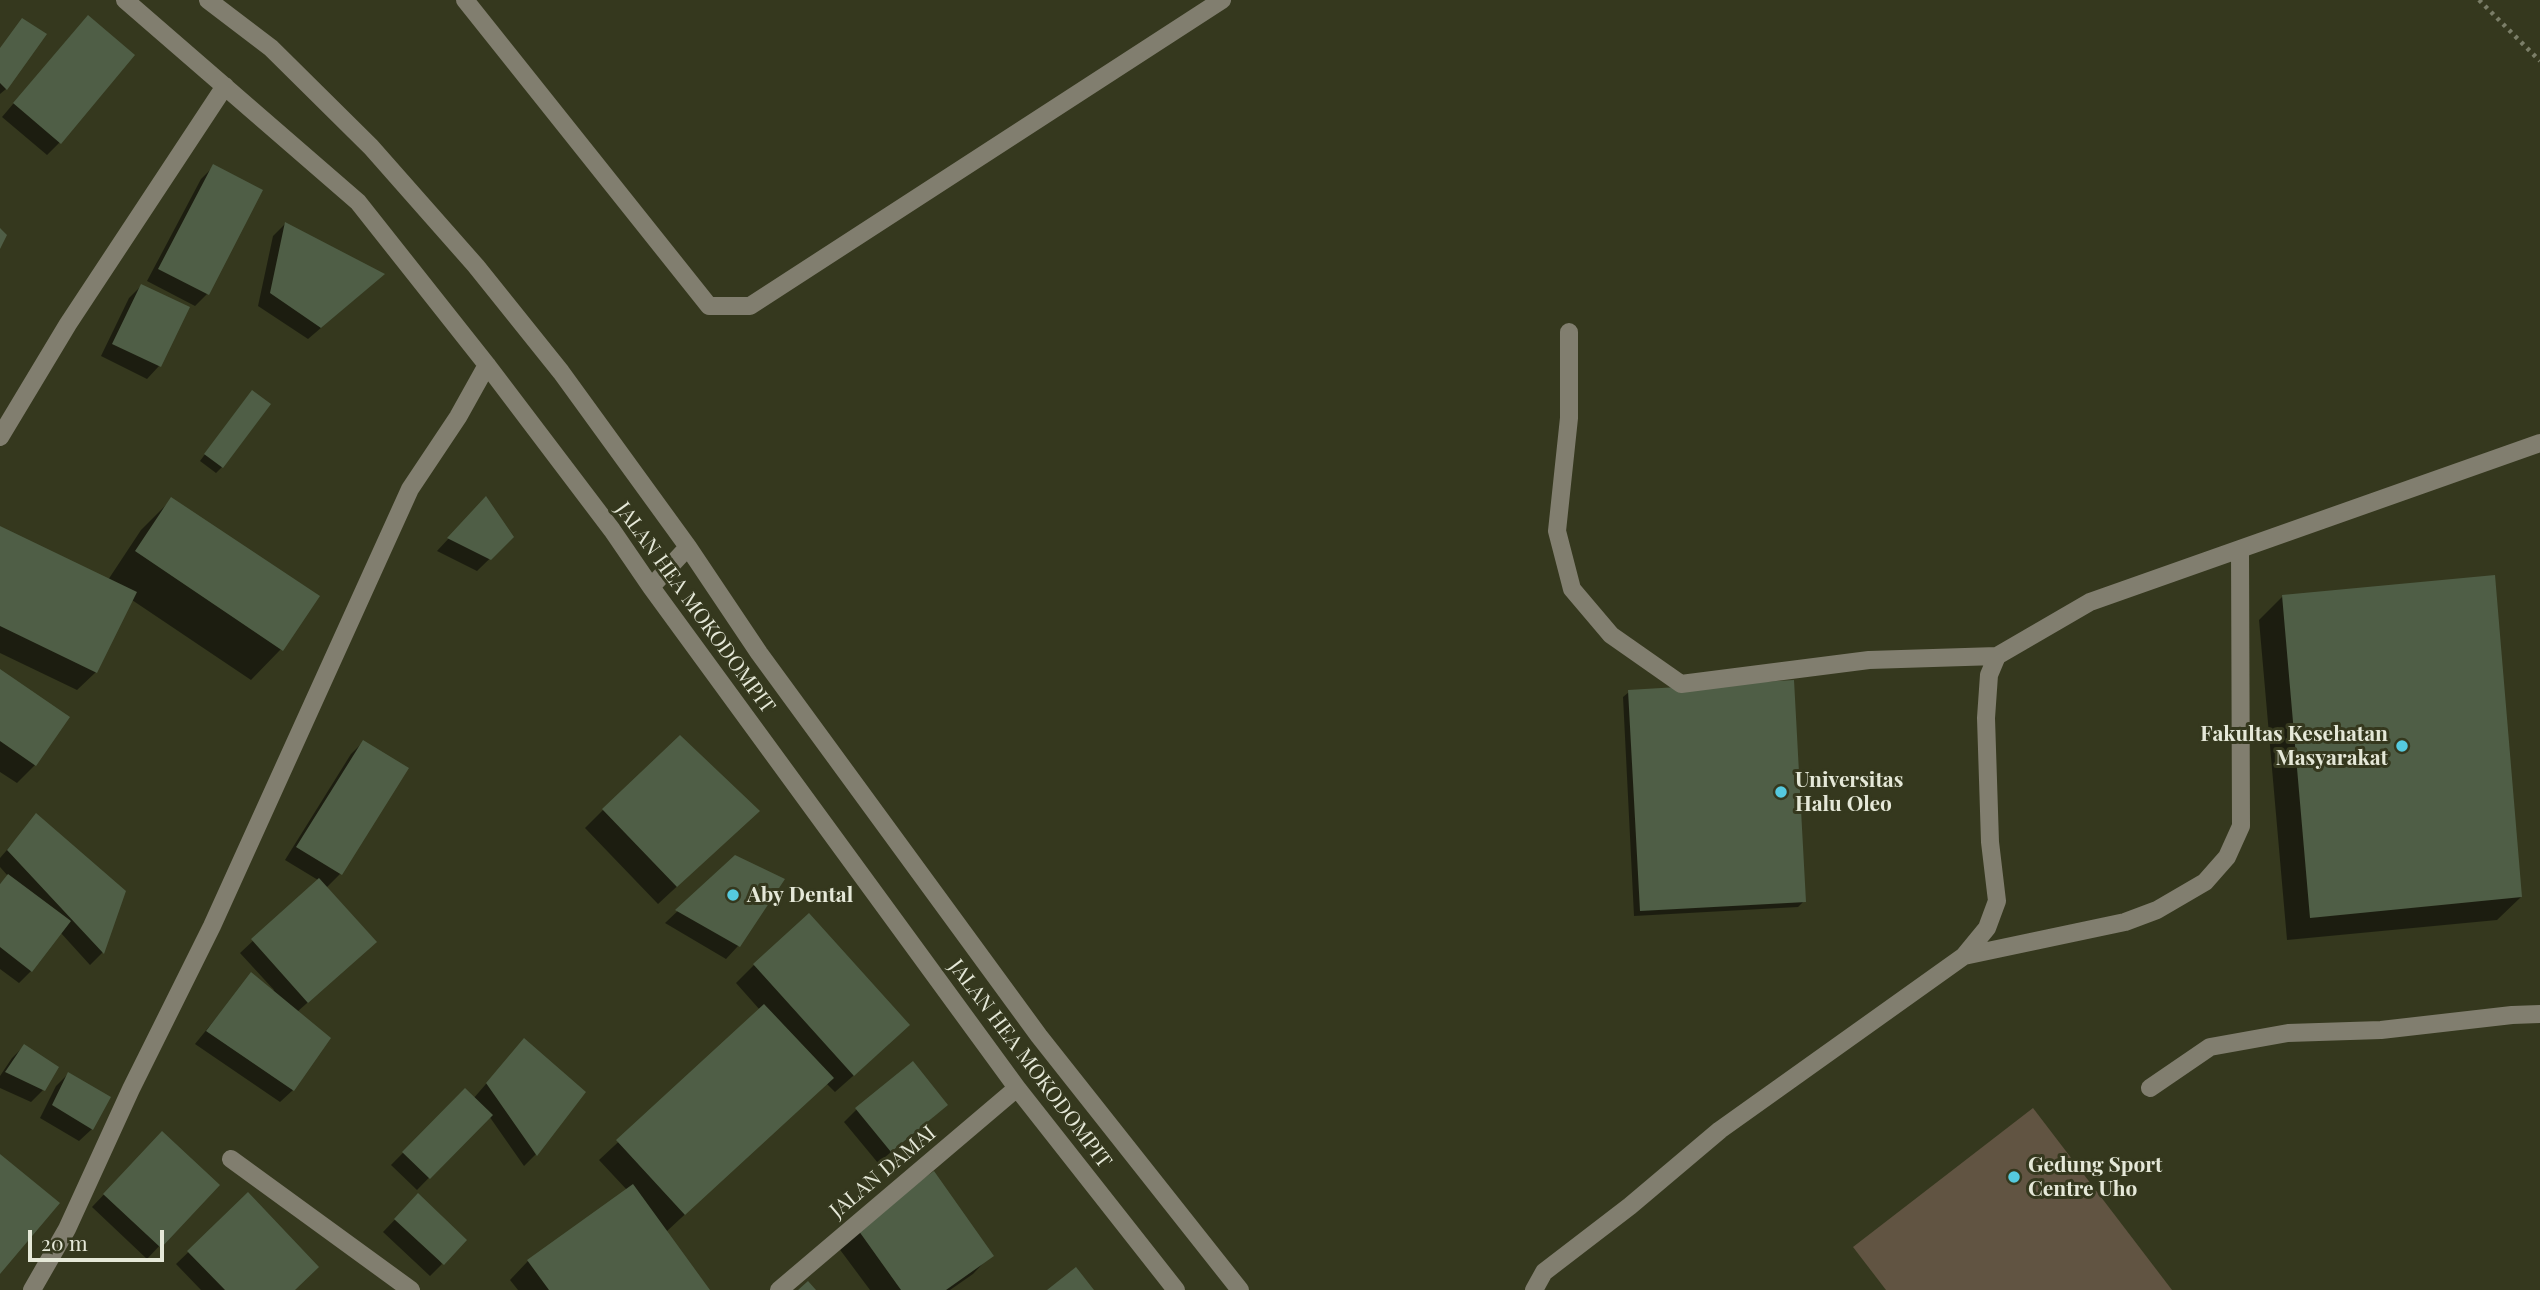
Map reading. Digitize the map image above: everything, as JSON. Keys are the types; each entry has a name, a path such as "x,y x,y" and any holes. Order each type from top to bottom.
{"street":[{"name":"JALAN HEA MOKODOMPIT","path":"125,0 358,202 487,365 612,530 1017,1088 1176,1290"},
{"name":"JALAN HEA MOKODOMPIT","path":"208,0 271,48 371,147 476,265 561,372 688,547 767,664 1039,1036 1240,1290"},
{"path":"465,0 709,306 750,306 1222,0"},
{"path":"0,437 68,324 225,86"},
{"path":"1569,332 1569,418 1557,531 1572,589 1611,635 1681,684 1870,660 1997,656 2090,602 2540,443"},
{"path":"32,1290 67,1228 131,1089 212,926 410,489 487,365"},
{"path":"652,587 688,547"},
{"path":"1964,956 2125,922 2157,910 2206,882 2227,857 2241,826 2240,550"},
{"path":"1534,1290 1544,1272 1630,1206 1720,1130 1964,956 1987,928 1997,901 1990,842 1986,718 1989,675 1997,656"},
{"path":"2150,1088 2210,1047 2288,1032 2381,1030 2540,1014"},
{"name":"JALAN DAMAI","path":"779,1290 1017,1088"},
{"path":"230,1159 411,1290"}],"path":[{"path":"2479,0 2540,61"}],"shaded area":[{"name":"Gedung Sport Centre Uho","path":"2033,1108 2172,1290 1886,1290 1853,1247"}],"building":[{"path":"88,15 135,55 61,144 13,103"},
{"path":"22,18 47,34 7,90 0,83 0,48"},
{"path":"213,164 263,190 209,295 158,269"},
{"path":"285,222 385,274 321,328 270,293"},
{"path":"0,228 7,235 0,249"},
{"path":"141,284 190,307 161,367 112,344"},
{"path":"252,390 271,404 223,468 204,454"},
{"path":"486,496 514,537 491,560 447,538"},
{"path":"171,497 320,596 283,651 135,551"},
{"path":"0,526 137,592 97,673 0,626"},
{"name":"Fakultas Kesehatan Masyarakat","path":"2495,575 2522,897 2310,918 2282,595"},
{"path":"0,669 70,717 36,766 0,741"},
{"path":"1794,680 1806,902 1640,911 1628,690"},
{"path":"680,735 760,811 677,887 602,809"},
{"path":"363,740 409,768 342,875 296,847"},
{"path":"36,813 126,891 104,954 7,850"},
{"name":"Aby Dental","path":"735,855 785,879 740,947 675,910"},
{"path":"8,874 71,921 32,972 0,947 0,884"},
{"path":"319,878 377,942 308,1003 251,939"},
{"path":"809,913 910,1025 854,1076 753,964"},
{"path":"251,972 331,1038 294,1091 206,1031"},
{"path":"764,1004 834,1078 685,1215 616,1140"},
{"path":"524,1038 586,1092 537,1156 486,1083"},
{"path":"24,1044 59,1067 45,1091 5,1072"},
{"path":"913,1061 948,1105 891,1152 855,1108"},
{"path":"68,1072 111,1097 93,1130 52,1105"},
{"path":"465,1088 493,1115 430,1179 402,1152"},
{"path":"162,1131 220,1185 161,1248 103,1194"},
{"path":"0,1154 60,1203 0,1274"},
{"path":"934,1171 994,1256 946,1290 901,1290 856,1227"},
{"path":"633,1184 710,1290 549,1290 527,1260"},
{"path":"248,1192 319,1267 295,1290 225,1290 187,1251"},
{"path":"418,1193 467,1240 444,1265 394,1219"},
{"path":"1076,1267 1094,1290 1047,1290"},
{"path":"808,1281 816,1290 798,1290"}],"place":[{"name":"Fakultas Kesehatan Masyarakat","path":"2402,746"},
{"name":"Universitas Halu Oleo","path":"1781,792"},
{"name":"Aby Dental","path":"733,895"},
{"name":"Gedung Sport Centre Uho","path":"2014,1177"}]}
